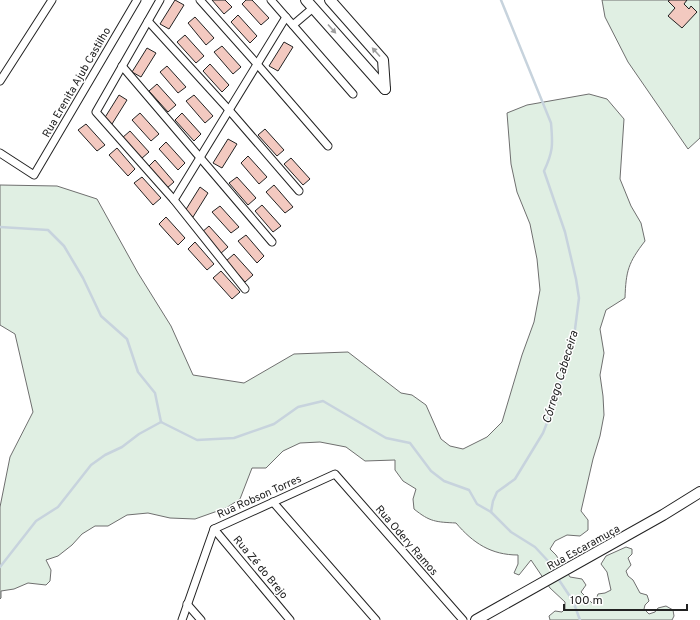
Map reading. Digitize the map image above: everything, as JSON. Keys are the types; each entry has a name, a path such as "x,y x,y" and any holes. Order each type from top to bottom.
{"street":[{"path":"0,80 52,0"},
{"name":"Rua Erenita Ajub Castilho","path":"0,153 34,175 137,0"},
{"path":"160,0 96,112 174,200 245,289"},
{"path":"200,0 328,146"},
{"path":"271,0 353,94"},
{"path":"293,25 310,4 386,89 383,60 330,0"},
{"path":"174,200 286,17"},
{"path":"148,21 229,110 298,191"},
{"path":"122,66 272,242"},
{"name":"Rua Robson Torres","path":"182,620 214,529 335,474"},
{"name":"Rua Odery Ramos","path":"335,474 463,620"},
{"name":"Rua Escaramuça","path":"476,620 663,515 700,492"},
{"path":"273,502 376,620"},
{"name":"Rua Zé do Brejo","path":"214,529 290,620"},
{"path":"187,604 201,620"}],"green space":[{"path":"602,0 700,0 700,138 688,149 628,62 605,17"},
{"path":"589,94 607,99 624,119 620,179 631,206 641,223 645,241 631,262 627,274 625,298 606,310 600,329 604,353 600,375 604,415 581,511 588,520 588,530 580,536 567,535 555,541 550,549 556,555 570,577 582,579 586,585 581,592 594,605 598,594 611,590 607,572 601,564 606,556 626,547 632,549 632,554 628,558 631,565 626,571 640,593 647,595 649,601 645,605 644,609 649,614 655,612 658,608 666,606 673,610 674,616 672,620 550,620 549,616 555,611 562,612 565,609 565,602 550,588 531,560 519,575 514,573 518,564 518,555 499,553 483,546 476,542 456,523 443,522 424,517 414,509 413,499 416,489 403,481 395,470 395,460 365,461 346,447 320,442 300,443 283,451 266,468 252,468 240,499 226,508 195,519 170,518 148,513 127,515 108,526 95,526 82,534 72,545 58,556 46,560 51,570 50,581 46,585 28,583 14,589 1,591 0,599 0,507 10,457 33,412 15,334 0,325 0,185 57,186 97,199 138,273 171,326 193,375 244,383 294,354 348,352 401,393 412,395 426,405 441,439 450,446 463,449 487,437 502,422 522,355 534,322 540,290 537,259 530,224 517,192 511,164 507,113 527,105"}],"building":[{"path":"175,0 184,5 169,29 160,24"},
{"path":"212,0 225,0 232,7 224,14"},
{"path":"246,0 252,0 269,18 261,25 242,4"},
{"path":"687,0 684,4 689,9 691,6 697,12 682,28 668,16 675,8 668,1"},
{"path":"238,15 257,36 250,43 231,22"},
{"path":"195,17 214,38 206,45 188,23"},
{"path":"185,35 204,56 196,63 177,42"},
{"path":"284,42 293,47 278,71 269,66"},
{"path":"222,46 241,67 233,74 214,52"},
{"path":"147,48 156,53 141,77 132,72"},
{"path":"210,64 229,85 222,92 203,71"},
{"path":"167,66 186,87 178,93 160,72"},
{"path":"157,84 176,105 168,112 149,91"},
{"path":"119,95 127,100 112,124 104,119"},
{"path":"194,95 213,116 205,123 186,101"},
{"path":"140,113 159,134 151,141 132,120"},
{"path":"182,113 201,134 194,141 175,120"},
{"path":"86,124 105,145 97,151 78,130"},
{"path":"265,129 284,150 277,156 258,135"},
{"path":"130,131 149,152 141,159 122,138"},
{"path":"228,139 237,144 222,168 213,163"},
{"path":"166,142 185,163 178,170 159,149"},
{"path":"117,148 135,169 128,176 109,155"},
{"path":"248,156 267,177 259,184 241,163"},
{"path":"291,158 310,179 303,185 284,164"},
{"path":"155,160 174,182 167,188 148,167"},
{"path":"142,177 161,198 153,205 134,183"},
{"path":"237,177 256,198 248,205 229,183"},
{"path":"274,185 293,207 285,213 266,192"},
{"path":"200,187 208,193 193,217 185,211"},
{"path":"262,205 281,226 273,232 255,211"},
{"path":"220,206 239,227 231,233 212,212"},
{"path":"166,217 185,238 178,245 159,224"},
{"path":"209,226 228,247 220,254 201,233"},
{"path":"246,235 264,256 257,263 238,241"},
{"path":"195,242 214,264 207,270 188,249"},
{"path":"234,254 253,275 245,282 226,261"},
{"path":"221,271 240,292 232,299 213,278"}],"waterway":[{"name":"Córrego Cabeceira","path":"491,512 493,501 497,492 515,479 543,433 554,405 574,337 579,298 565,232 544,171 552,148 551,123 501,0"},
{"path":"0,227 48,230 64,246 83,278 101,316 127,339 138,372 155,393 161,422"},
{"path":"161,422 197,440 234,438 274,424 298,407 323,401 386,438 410,443 431,471 444,481 469,490 477,504 491,512 511,532 535,547 549,562 555,572"},
{"path":"0,567 36,521 58,507 91,465 105,455 122,447 139,434 161,422"},
{"path":"557,577 573,601 580,620"}]}
